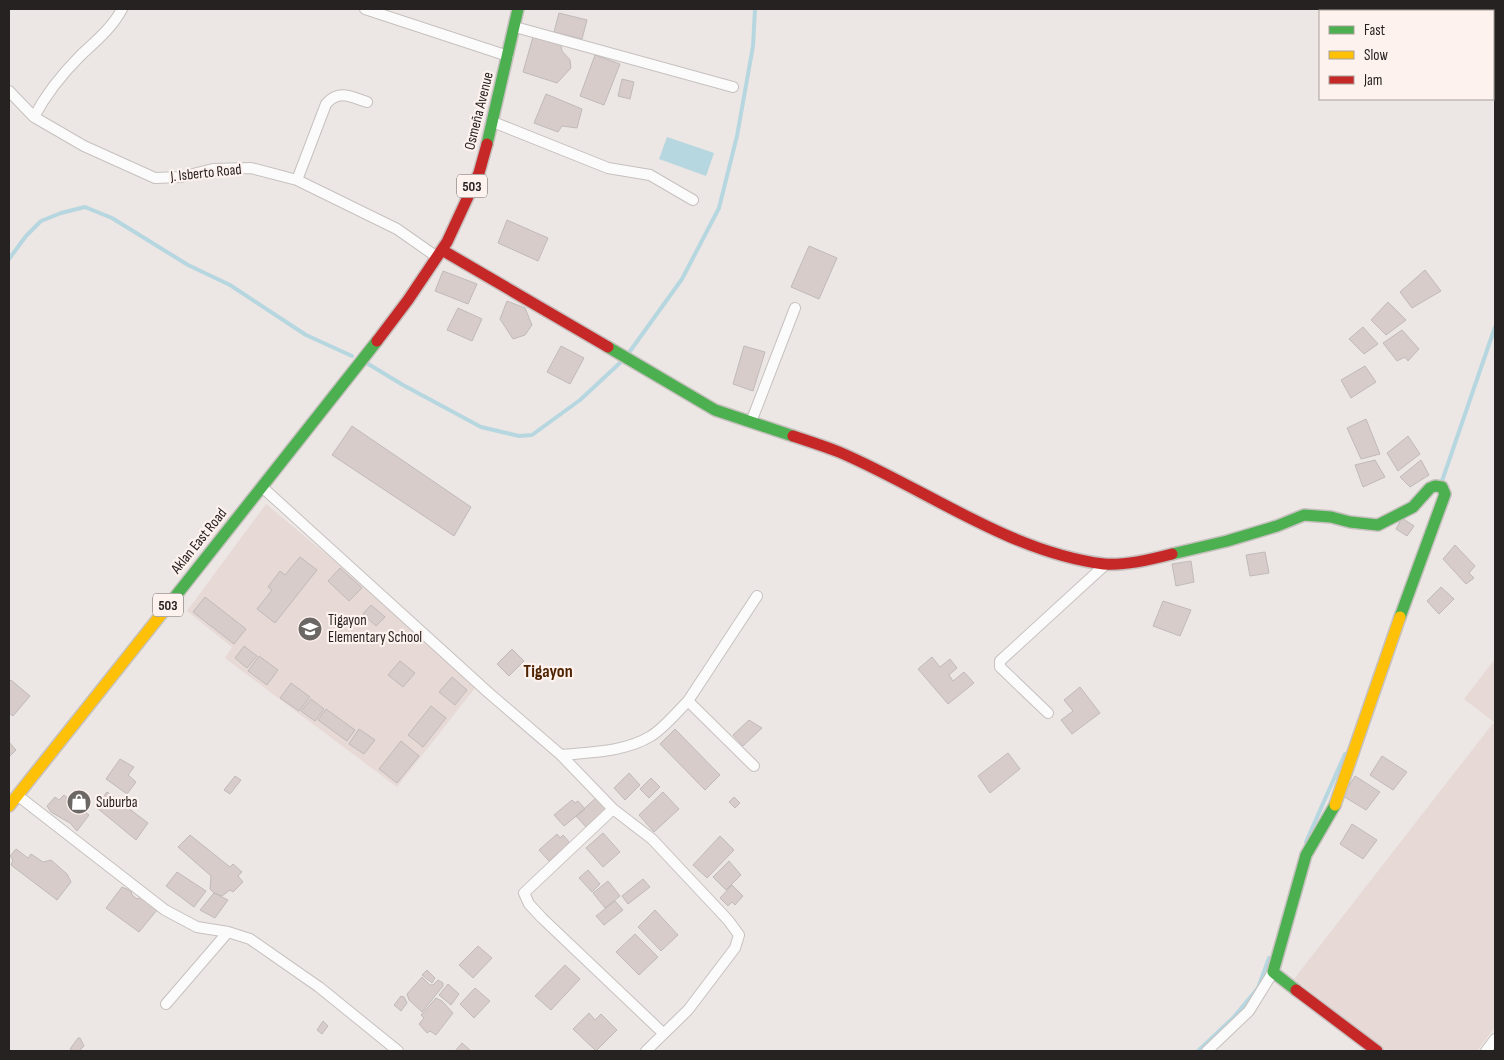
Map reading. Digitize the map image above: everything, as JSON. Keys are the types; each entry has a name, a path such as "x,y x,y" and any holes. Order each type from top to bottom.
{"street":[{"path":"34,117 45,96 115,21 122,9"},
{"path":"365,9 508,56"},
{"name":"Osmeña Avenue","path":"376,342 408,300 439,253 479,173 493,122 518,9"},
{"path":"515,27 732,87"},
{"name":"J. Isberto Road","path":"9,91 34,117 84,146 155,178 181,177 213,169 251,168 297,180 397,229 439,253"},
{"path":"297,180 326,104 332,98 341,94 367,102"},
{"path":"493,122 608,168 650,175 693,200"},
{"path":"439,253 715,410 839,452 1016,539 1065,556 1106,564 1147,560 1190,551 1276,526 1304,515 1331,517 1350,522 1378,525 1413,507 1430,488 1435,486 1442,487 1445,494 1380,671 1335,806 1306,855 1273,972 1249,1011 1206,1051"},
{"path":"751,422 795,308"},
{"name":"Aklan East Road","path":"9,806 376,342"},
{"path":"262,487 490,694 561,755 614,810 652,839 728,920 739,935 735,948 688,1010 646,1051"},
{"path":"1048,713 1000,667 1000,661 1106,564"},
{"path":"561,755 608,750 634,743 652,735 688,701 757,596"},
{"path":"688,701 754,766"},
{"path":"18,794 165,910 197,927 228,932 250,939 352,1012 398,1051"},
{"path":"614,810 524,893 529,904 542,918 663,1033"},
{"path":"166,1004 228,932"},
{"path":"1273,972 1377,1051"},
{"path":"1486,1051 1495,1039"}],"shaded area":[{"name":"Tigayon Elementary School","path":"266,504 357,580 475,688 397,787 225,658 232,647 187,611"},
{"path":"1495,659 1495,1027 1477,1051 1387,1051 1294,979 1494,722 1464,699"}],"water":[{"path":"667,137 714,153 706,176 659,159"}],"building":[{"path":"559,13 587,20 582,39 554,32"},
{"path":"533,37 561,45 562,51 570,60 571,68 557,83 523,72"},
{"path":"595,55 620,64 604,105 580,96"},
{"path":"622,79 634,82 630,99 618,96"},
{"path":"546,94 582,109 577,128 562,126 558,132 534,123"},
{"path":"507,220 548,238 538,261 498,243"},
{"path":"809,246 837,258 819,299 791,287"},
{"path":"1425,270 1441,291 1412,308 1400,292"},
{"path":"443,271 477,284 468,304 435,291"},
{"path":"507,301 525,308 532,325 525,335 513,339 500,319"},
{"path":"1388,302 1406,320 1386,335 1371,320"},
{"path":"458,308 482,319 472,341 447,330"},
{"path":"1363,327 1378,344 1364,354 1349,339"},
{"path":"1402,330 1419,349 1408,361 1405,357 1397,361 1383,343"},
{"path":"561,346 584,358 570,384 547,372"},
{"path":"744,346 765,352 753,391 733,384"},
{"path":"1365,366 1376,382 1351,398 1341,380"},
{"path":"1366,419 1380,454 1361,459 1347,428"},
{"path":"352,426 471,507 454,536 332,455"},
{"path":"1408,436 1420,454 1398,471 1387,453"},
{"path":"1375,460 1385,477 1363,487 1355,465"},
{"path":"1421,460 1429,475 1410,487 1400,477"},
{"path":"1402,518 1414,526 1407,536 1396,529"},
{"path":"1455,545 1475,566 1469,573 1474,578 1466,584 1443,559"},
{"path":"1265,552 1269,573 1250,576 1246,555"},
{"path":"300,557 317,570 275,623 257,609 272,590 268,587 280,571 285,575"},
{"path":"1191,561 1194,582 1176,586 1172,564"},
{"path":"340,568 362,588 349,601 328,581"},
{"path":"1441,587 1454,599 1439,614 1427,601"},
{"path":"205,597 246,629 234,644 193,612"},
{"path":"1163,601 1191,610 1180,636 1153,626"},
{"path":"371,605 385,617 376,626 363,614"},
{"path":"244,646 257,656 247,668 235,658"},
{"path":"512,649 524,661 509,676 497,664"},
{"path":"259,656 278,670 267,685 248,671"},
{"path":"932,657 940,667 950,659 957,668 949,675 953,681 964,672 974,683 948,704 918,669"},
{"path":"400,661 415,673 403,687 388,675"},
{"path":"452,677 467,690 455,705 439,692"},
{"path":"11,680 30,696 13,716 9,713 9,682"},
{"path":"291,683 310,697 299,711 280,698"},
{"path":"1080,687 1100,713 1072,734 1061,720 1073,711 1064,700"},
{"path":"311,699 324,709 315,721 301,711"},
{"path":"431,706 446,718 423,747 408,735"},
{"path":"326,709 355,730 347,741 318,720"},
{"path":"749,720 762,728 743,746 733,735"},
{"path":"359,729 375,740 364,754 349,744"},
{"path":"675,729 720,775 705,790 660,744"},
{"path":"401,741 419,756 397,783 379,769"},
{"path":"9,742 16,750 9,757"},
{"path":"1008,753 1020,769 990,793 978,776"},
{"path":"1382,756 1407,772 1393,790 1370,775"},
{"path":"120,759 134,767 128,775 136,782 127,794 106,779"},
{"path":"629,773 640,785 625,800 614,788"},
{"path":"235,776 241,780 230,794 224,790"},
{"path":"1355,776 1380,792 1366,810 1343,796"},
{"path":"651,778 660,787 649,798 640,789"},
{"path":"107,792 148,823 136,840 96,807"},
{"path":"663,792 679,809 654,832 639,815"},
{"path":"64,795 89,815 77,831 70,823 51,812 47,806 55,797 59,800"},
{"path":"597,797 607,808 586,827 576,816"},
{"path":"734,797 740,803 735,808 729,802"},
{"path":"572,800 575,803 578,801 585,809 564,826 554,815"},
{"path":"1352,824 1377,840 1363,859 1340,844"},
{"path":"603,833 620,852 603,867 586,848"},
{"path":"557,834 560,838 563,835 570,843 549,861 539,850"},
{"path":"190,835 230,867 233,864 242,872 238,876 243,882 233,892 230,890 222,896 214,893 210,889 211,876 178,847"},
{"path":"720,836 734,850 707,878 693,865"},
{"path":"16,849 28,858 31,854 43,862 51,860 67,874 71,882 57,900 11,865 13,860 10,856"},
{"path":"729,861 741,875 726,890 713,877"},
{"path":"588,870 600,884 592,892 579,878"},
{"path":"177,872 206,891 194,907 166,886"},
{"path":"643,879 650,887 628,904 622,896"},
{"path":"608,881 620,896 605,908 593,893"},
{"path":"732,885 743,896 735,905 732,902 728,906 720,898"},
{"path":"122,887 131,891 132,895 137,899 141,897 157,910 139,932 106,908"},
{"path":"214,893 228,900 215,918 200,910"},
{"path":"615,901 623,910 604,925 596,916"},
{"path":"655,910 678,935 661,951 638,927"},
{"path":"635,934 658,957 639,975 616,952"},
{"path":"478,946 492,958 473,978 459,965"},
{"path":"565,965 580,979 551,1010 535,996"},
{"path":"427,970 435,978 432,983 422,975"},
{"path":"422,977 430,985 433,985 438,980 443,983 443,986 422,1012 409,1000 407,994"},
{"path":"448,984 459,994 451,1005 439,995"},
{"path":"475,988 490,1001 474,1018 460,1004"},
{"path":"401,996 404,997 407,1003 401,1011 394,1005"},
{"path":"436,998 442,1001 453,1013 436,1035 430,1031 427,1033 419,1024 424,1018 421,1015"},
{"path":"589,1013 595,1020 601,1014 617,1030 596,1051 573,1029"},
{"path":"323,1021 328,1026 322,1034 317,1030"},
{"path":"80,1038 84,1046 79,1051 70,1049"},
{"path":"462,1043 471,1051 455,1051"}],"waterway":[{"path":"628,354 682,279 719,208 737,136 753,46 755,9"},
{"path":"9,259 26,236 41,221 61,213 85,207 112,218 188,265 230,285 306,335 352,356"},
{"path":"1442,481 1495,327"},
{"path":"365,362 481,427 519,436 532,435 580,400 622,361"},
{"path":"1306,842 1345,754"},
{"path":"1198,1051 1234,1017 1258,988 1269,958"}],"traffic: fast":[{"path":"487,144 518,9"},
{"path":"167,607 377,341"},
{"path":"608,347 715,410 793,436"},
{"path":"1172,554 1227,541 1277,526 1304,515 1331,517 1350,522 1378,525 1413,507 1430,488 1435,486 1442,487 1445,494 1400,617"},
{"path":"1296,990 1273,972 1306,855 1335,805"}],"traffic: slow":[{"path":"9,806 167,607"},
{"path":"1335,805 1400,617"}],"traffic: jam":[{"path":"377,341 408,300 447,242 479,173 487,144"},
{"path":"442,250 608,347"},
{"path":"793,436 839,452 1001,533 1035,547 1069,557 1104,564 1129,563 1172,554"},
{"path":"1296,990 1377,1051"}],"place":[{"name":"Tigayon Elementary School","path":"310,629"},
{"name":"Suburba","path":"79,802"}],"district":[{"name":"Tigayon","path":"548,671"}]}
